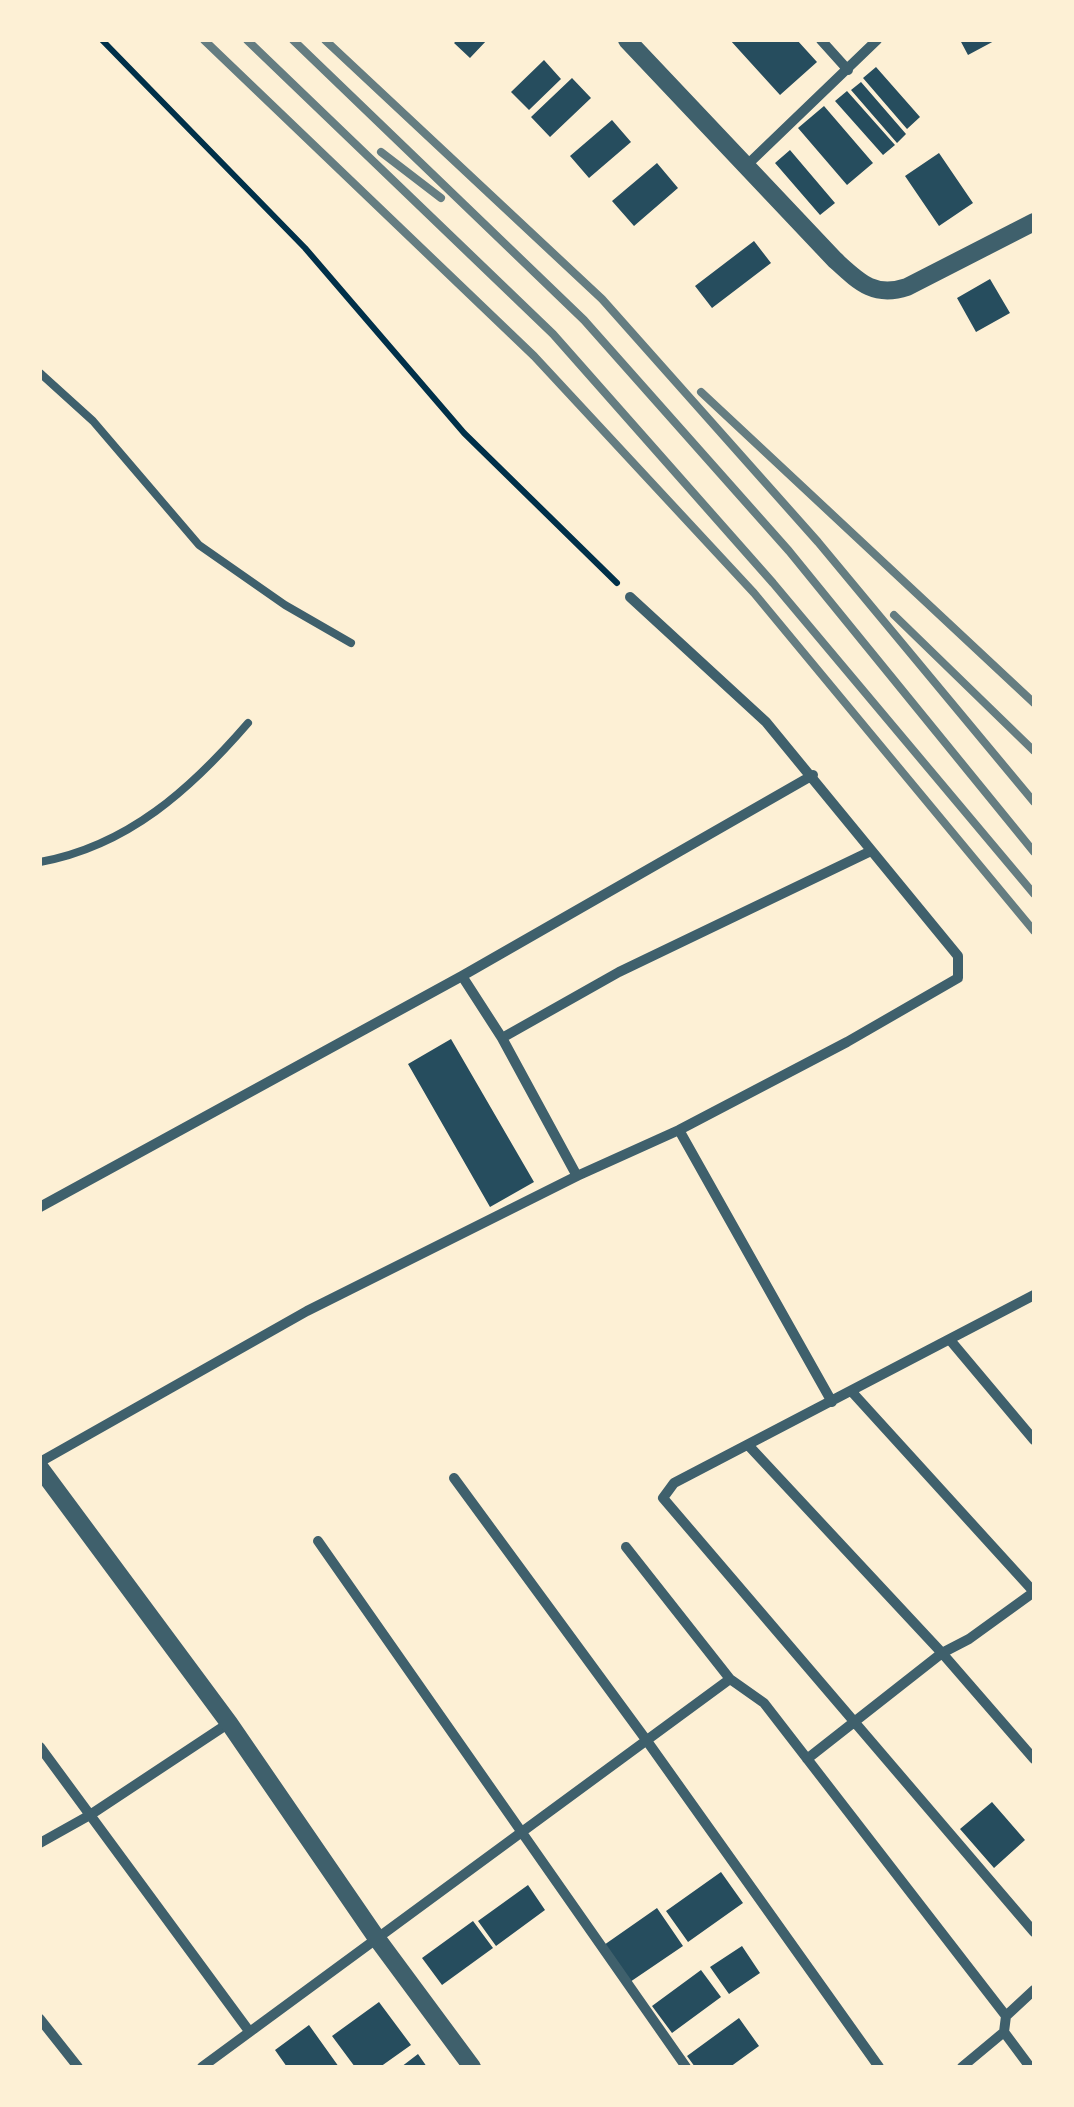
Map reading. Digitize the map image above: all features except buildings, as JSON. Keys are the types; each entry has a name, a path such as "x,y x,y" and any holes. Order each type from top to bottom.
{"street":[{"path":"627,40 851,275 870,288 888,294 1034,222"},
{"path":"821,40 848,70"},
{"path":"746,166 877,40"},
{"path":"472,2067 378,1940 229,1723 40,1465 307,1312 577,1176 679,1130 847,1042 958,978 958,956 813,775 766,722 630,597"},
{"path":"40,1207 462,976 813,775"},
{"path":"502,1038 619,972 871,850"},
{"path":"462,976 502,1038 577,1176"},
{"path":"679,1130 832,1402"},
{"path":"1034,1295 674,1483 663,1498 1034,1932"},
{"path":"950,1340 1034,1440"},
{"path":"807,1760 942,1654 1034,1592 852,1392"},
{"path":"749,1446 1034,1759"},
{"path":"454,1478 878,2067"},
{"path":"318,1541 686,2067"},
{"path":"626,1546 730,1679 764,1703 1006,2016"},
{"path":"202,2067 730,1679"},
{"path":"40,1843 90,1815 229,1723"},
{"path":"40,1747 249,2031"},
{"path":"962,2067 1004,2032 1006,2016 1034,1990"},
{"path":"40,2019 78,2067"},
{"path":"1004,2032 1030,2067"}],"lane":[{"path":"40,373 94,421 199,545 285,605 351,643"},
{"path":"40,862 64,858 167,806 248,723"}],"path":[{"path":"102,40 306,248 464,433 630,597"}],"railway":[{"path":"204,40 534,356 754,593 1034,931"},
{"path":"247,40 553,334 773,583 1034,894"},
{"path":"293,40 584,320 789,551 1034,852"},
{"path":"325,40 602,299 818,542 1034,802"},
{"path":"381,152 441,198"},
{"path":"701,392 1034,703"},
{"path":"894,615 1034,751"}]}
